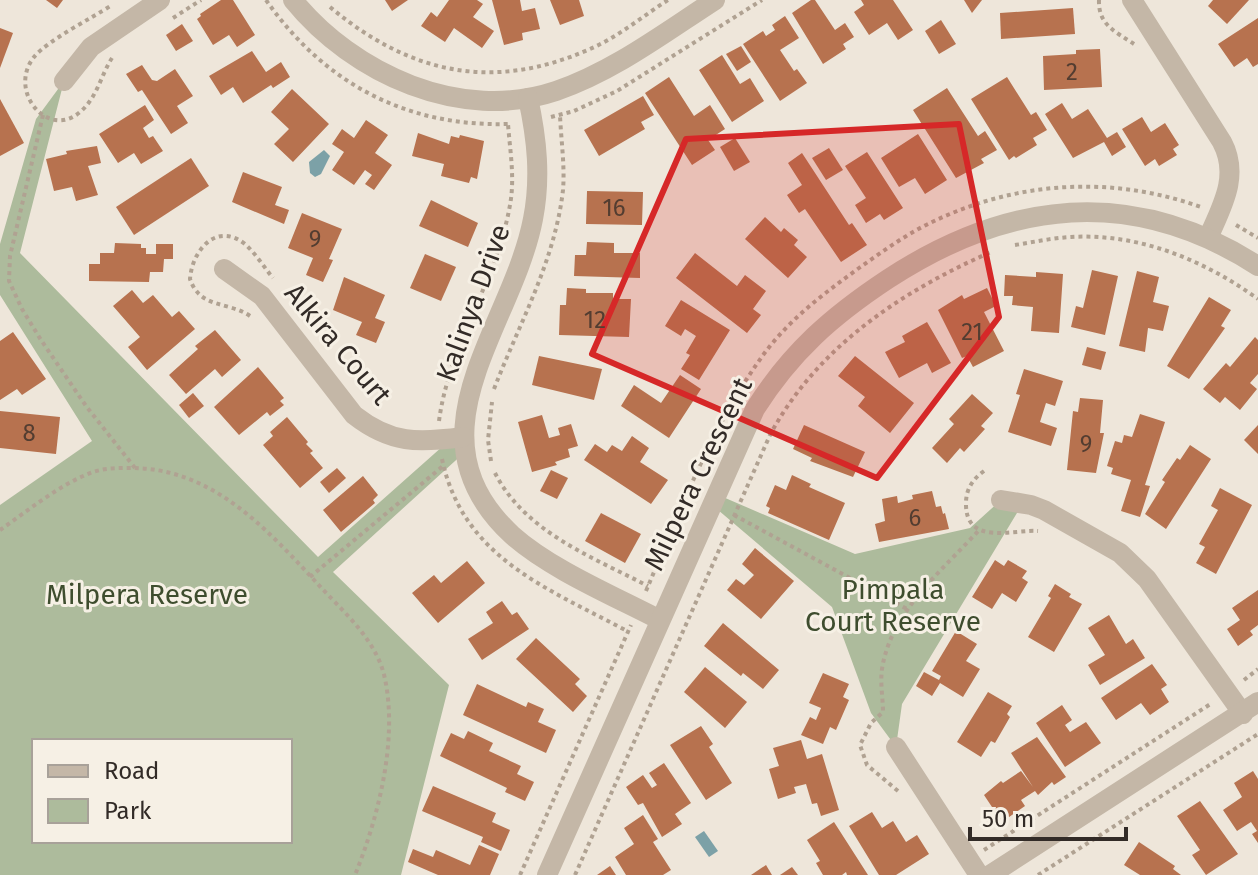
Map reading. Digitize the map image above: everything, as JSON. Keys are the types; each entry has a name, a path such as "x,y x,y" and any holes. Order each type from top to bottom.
{"street":[{"path":"64,81 91,47 160,0"},
{"path":"293,0 338,44 375,70 419,89 485,100 528,98 598,73 715,0"},
{"path":"1132,0 1231,160 1230,183 1208,238"},
{"name":"Kalinya Drive","path":"528,98 538,171 533,220 525,250 473,377 464,416 466,458 479,491 499,521 514,536 549,561 660,620"},
{"name":"Milpera Crescent","path":"547,875 755,409 807,341 853,302 910,264 962,237 1037,215 1085,212 1132,215 1208,238 1258,266"},
{"name":"Alkira Court","path":"224,269 262,296 354,415 368,426 401,440 417,442 463,437"},
{"path":"990,875 1250,708 1147,579 1120,553 1044,510 1001,500"},
{"path":"896,747 979,875"}],"path":[{"path":"322,0 368,36 394,50 439,66 484,73 518,72 546,66 582,52 668,0"},
{"path":"1099,0 1100,14 1109,28 1140,50"},
{"path":"43,115 10,256 9,281 41,340 86,406 135,468"},
{"path":"560,115 564,172 556,230 536,291 494,389 489,452 501,484 542,528 647,588 714,434 762,356 787,325 818,297 893,244 960,209 997,197 1054,187 1122,188 1150,192 1203,208 1204,197"},
{"path":"439,427 443,394 453,361 498,248 508,214 513,186 508,124"},
{"path":"1230,222 1258,238"},
{"path":"1012,245 1072,236 1142,243 1215,270 1258,299"},
{"path":"575,875 734,515 780,415 792,396 846,339 903,298 945,273 993,251"},
{"path":"310,577 443,466"},
{"path":"0,530 75,480 95,471 135,468 174,473 225,497 252,517 364,635 379,660 385,679 387,741 379,803 355,875"},
{"path":"984,471 971,483 966,500 969,518 980,529 993,534 1046,533"},
{"path":"734,515 907,609"},
{"path":"901,795 867,765 860,745 866,729 883,712 881,679 884,660 894,630 907,609 980,529"},
{"path":"520,875 631,624"},
{"path":"1242,682 1258,669"},
{"path":"981,851 1217,700"},
{"path":"1038,875 1258,734"}],"highlighted area":[{"path":"959,124 999,317 877,478 592,354 686,139"}],"green space":[{"name":"Milpera Reserve","path":"64,81 20,253 318,557 452,438 466,451 333,572 449,685 401,875 0,875 0,505 92,441 0,295 0,244 36,119"},
{"name":"Pimpala Court Reserve","path":"716,494 855,554 970,528 1001,500 1023,503 902,704 896,747 871,713 832,607 711,504"}],"water":[{"path":"324,150 330,156 321,174 315,177 310,173 309,162"},
{"path":"704,831 718,851 709,857 695,837"}],"building":[{"path":"46,0 63,0 57,8"},
{"path":"221,0 233,0 255,35 237,47 229,35 213,45 197,19"},
{"path":"385,0 408,0 392,11"},
{"path":"449,0 477,0 483,4 473,17 494,31 482,48 454,28 445,42 421,26 431,12 437,17"},
{"path":"492,0 520,0 522,11 535,8 540,29 522,33 523,40 504,45"},
{"path":"550,0 579,0 584,16 560,25"},
{"path":"815,0 835,30 845,23 854,37 843,44 846,49 823,64 792,13"},
{"path":"861,0 893,0 913,30 898,40 887,23 869,35 854,12 864,5"},
{"path":"964,0 982,0 972,13"},
{"path":"1213,0 1249,0 1227,24 1208,6"},
{"path":"1073,8 1075,34 1001,39 1000,13"},
{"path":"785,16 799,38 780,50 794,71 797,69 807,83 780,101 743,44 763,31 766,36 775,30 772,25"},
{"path":"1258,18 1258,64 1253,67 1247,58 1234,67 1218,44"},
{"path":"941,20 956,44 939,54 925,31"},
{"path":"182,24 193,41 176,51 166,35"},
{"path":"0,28 13,33 0,68"},
{"path":"741,46 751,62 737,71 726,54"},
{"path":"1100,49 1102,87 1044,90 1043,56"},
{"path":"252,51 266,72 281,62 290,77 243,103 233,87 221,95 209,76"},
{"path":"722,55 740,84 750,78 764,101 732,122 699,70"},
{"path":"142,65 152,80 157,81 175,69 193,96 177,106 188,123 171,134 142,90 138,92 126,74"},
{"path":"669,77 694,116 710,105 725,129 708,140 715,150 692,165 645,93"},
{"path":"1007,77 1031,115 1036,112 1047,130 1033,138 1037,145 1009,160 971,99"},
{"path":"947,88 978,136 985,131 997,150 981,159 984,163 956,178 913,110"},
{"path":"292,89 329,124 293,162 274,144 289,129 271,112"},
{"path":"643,96 654,115 641,122 645,129 599,156 584,130"},
{"path":"0,99 24,143 0,156"},
{"path":"1062,103 1072,119 1088,109 1107,138 1117,132 1126,147 1112,156 1104,142 1073,158 1045,114"},
{"path":"145,105 154,120 143,128 163,151 141,164 134,153 118,163 99,134"},
{"path":"1142,117 1151,132 1165,123 1179,145 1173,149 1177,155 1159,166 1155,159 1145,166 1122,129"},
{"path":"366,120 388,135 375,153 392,165 374,190 365,184 372,175 365,170 354,185 332,170 344,152 332,144 342,129 354,138"},
{"path":"418,133 449,144 451,136 459,138 460,135 484,141 477,179 471,177 469,183 441,176 444,164 412,156"},
{"path":"918,134 947,180 925,194 915,178 899,187 881,158"},
{"path":"735,138 750,162 734,171 720,147"},
{"path":"97,146 101,163 88,166 98,195 76,201 72,187 54,191 46,159 67,154 66,151"},
{"path":"829,148 843,170 826,180 812,158"},
{"path":"867,152 903,208 884,220 880,214 866,223 855,205 866,198 845,166"},
{"path":"802,153 849,225 852,223 867,245 841,262 805,209 799,213 787,195 802,185 788,163"},
{"path":"191,158 209,186 134,235 116,207"},
{"path":"243,172 282,187 275,205 289,210 284,224 232,202"},
{"path":"587,191 643,192 642,225 586,224"},
{"path":"431,200 478,223 468,247 419,226"},
{"path":"302,213 342,229 323,282 306,275 313,258 288,248"},
{"path":"765,217 781,232 784,228 798,240 794,245 807,257 788,278 745,239"},
{"path":"587,242 614,243 614,253 640,253 640,278 574,276 575,255 586,255"},
{"path":"115,243 141,244 141,248 146,248 146,254 156,254 156,244 173,244 173,259 164,259 163,272 150,272 149,282 89,281 89,264 100,264 100,253 114,253"},
{"path":"695,253 737,286 745,275 766,291 753,309 761,315 747,333 676,278"},
{"path":"425,254 456,267 441,301 410,288"},
{"path":"1092,270 1118,276 1105,335 1071,327 1076,306 1083,308"},
{"path":"1137,271 1159,277 1153,302 1169,306 1163,331 1148,328 1145,352 1119,346"},
{"path":"1036,272 1063,274 1059,333 1031,331 1033,307 1012,305 1013,296 1004,296 1005,275 1036,277"},
{"path":"344,277 385,295 375,318 385,322 376,343 356,335 362,322 333,310"},
{"path":"567,288 586,289 586,293 613,293 613,299 631,299 629,337 559,335 560,305 566,305"},
{"path":"987,288 996,306 984,312 1004,351 973,367 967,356 962,358 938,310 962,295 964,299"},
{"path":"132,290 143,303 153,295 172,317 179,311 195,329 147,370 128,347 140,337 113,306"},
{"path":"1209,297 1231,310 1221,326 1225,328 1189,379 1167,366"},
{"path":"681,300 730,330 699,380 681,369 690,355 686,353 696,336 685,329 681,336 665,326"},
{"path":"927,322 951,363 932,373 927,363 899,378 885,352 905,342 902,336"},
{"path":"215,330 241,360 222,377 215,369 186,394 169,375 198,349 195,346"},
{"path":"13,332 46,379 22,395 17,389 0,400 0,341"},
{"path":"1255,337 1258,340 1258,374 1250,383 1257,389 1240,410 1225,397 1220,403 1203,389 1226,363 1230,367"},
{"path":"1087,347 1106,352 1101,370 1082,365"},
{"path":"539,356 602,369 594,400 532,385"},
{"path":"855,356 914,403 890,433 858,406 865,397 838,376"},
{"path":"258,367 284,398 280,401 284,405 270,416 267,412 239,435 214,407"},
{"path":"1024,369 1063,381 1055,406 1046,403 1040,422 1057,428 1051,446 1008,432 1020,395 1016,394"},
{"path":"680,375 701,389 669,438 621,406 634,385 661,403"},
{"path":"193,393 204,406 189,418 179,405"},
{"path":"972,394 993,413 981,426 985,429 964,452 960,448 947,463 932,448 954,424 949,419"},
{"path":"1080,398 1103,400 1100,433 1104,433 1096,473 1067,470 1073,411 1078,412"},
{"path":"0,411 60,417 56,454 0,448"},
{"path":"1140,414 1165,422 1145,485 1150,486 1140,517 1121,511 1131,480 1111,474 1113,468 1107,466 1115,441 1122,443 1124,435 1132,437"},
{"path":"542,415 549,438 560,435 558,428 571,424 578,446 568,449 570,457 555,462 557,465 532,472 518,422"},
{"path":"287,417 308,442 306,444 313,451 310,453 323,468 300,488 263,445 273,436 270,432"},
{"path":"804,425 865,452 853,477 810,461 812,458 793,449"},
{"path":"1258,425 1258,454 1244,440"},
{"path":"632,436 649,448 640,462 668,480 651,504 584,460 595,444 607,452 612,445 622,451"},
{"path":"1190,445 1211,459 1166,529 1145,514 1165,482 1162,480"},
{"path":"337,468 346,478 329,493 320,482"},
{"path":"551,470 568,478 557,499 540,491"},
{"path":"792,475 811,484 809,487 845,503 829,540 768,513 770,508 766,506 775,485 786,490"},
{"path":"363,476 378,495 373,500 375,503 341,532 323,510"},
{"path":"1220,488 1252,505 1216,574 1196,563 1205,547 1199,544 1218,510 1211,506"},
{"path":"932,491 936,507 941,506 945,513 949,529 879,542 875,524 885,521 882,499 897,496 898,503 913,499 912,495"},
{"path":"601,513 641,534 625,563 585,541"},
{"path":"755,548 794,581 761,619 727,590 736,579 744,585 754,575 742,564"},
{"path":"995,560 1004,566 1008,560 1027,571 1022,578 1028,582 1016,602 1002,593 992,609 972,597"},
{"path":"467,561 485,583 438,623 412,593 434,575 441,583"},
{"path":"1055,584 1082,604 1054,652 1028,637 1051,598 1048,596"},
{"path":"1258,590 1258,625 1250,631 1253,635 1238,646 1227,629 1240,620 1232,608"},
{"path":"502,601 512,615 517,612 529,629 482,660 468,639 493,623 486,612"},
{"path":"1109,615 1126,644 1133,639 1145,658 1100,685 1088,665 1105,655 1088,628"},
{"path":"723,623 779,670 763,689 743,673 741,676 704,646"},
{"path":"956,631 977,644 966,661 980,669 963,697 940,683 932,696 916,686 924,672 939,680 941,676 932,671"},
{"path":"536,638 580,679 575,684 587,696 573,712 516,659"},
{"path":"1152,664 1167,685 1161,689 1169,702 1150,715 1141,703 1116,720 1101,698"},
{"path":"705,667 747,702 725,728 684,692"},
{"path":"823,673 849,684 843,697 849,700 836,730 830,727 823,744 801,735 810,717 816,720 821,708 809,703"},
{"path":"477,684 526,707 528,702 544,709 538,722 556,730 546,753 463,715"},
{"path":"988,692 1012,706 1007,714 1010,717 995,743 991,741 981,757 957,742"},
{"path":"1062,705 1072,720 1065,725 1070,732 1086,722 1101,743 1065,767 1036,723"},
{"path":"701,726 713,744 709,747 732,783 706,800 670,745"},
{"path":"468,731 493,743 489,751 521,766 517,774 534,782 525,801 505,792 507,788 440,756 451,733 464,739"},
{"path":"1037,737 1066,777 1054,785 1052,782 1038,795 1035,791 1021,800 1025,806 1002,822 984,795 1001,781 1003,783 1021,771 1033,787 1011,753"},
{"path":"801,740 807,759 822,754 839,810 821,816 817,803 812,804 806,784 794,787 796,793 778,799 769,769 779,766 773,748"},
{"path":"664,763 691,803 675,814 682,824 662,837 643,803 638,805 626,787 643,775 652,788 657,785 649,773"},
{"path":"1253,771 1258,779 1258,843 1252,834 1257,831 1251,822 1237,831 1223,810 1242,797 1234,783"},
{"path":"433,786 496,813 492,822 510,830 501,851 481,842 483,837 422,811"},
{"path":"1200,801 1238,854 1206,875 1192,855 1200,850 1177,816"},
{"path":"872,812 882,828 893,821 906,842 917,835 929,854 896,875 879,875 849,826"},
{"path":"643,815 658,839 653,842 671,870 663,875 626,875 615,857 634,844 624,828"},
{"path":"834,822 868,875 847,875 846,872 842,875 823,875 816,863 820,861 807,840"},
{"path":"1139,842 1175,866 1173,869 1181,875 1140,875 1124,865"},
{"path":"479,845 499,854 490,875 438,875 408,862 413,849 433,857 436,850 470,865"},
{"path":"766,865 772,875 751,875"},
{"path":"610,866 616,875 597,875"},
{"path":"792,867 798,875 780,875"}]}
